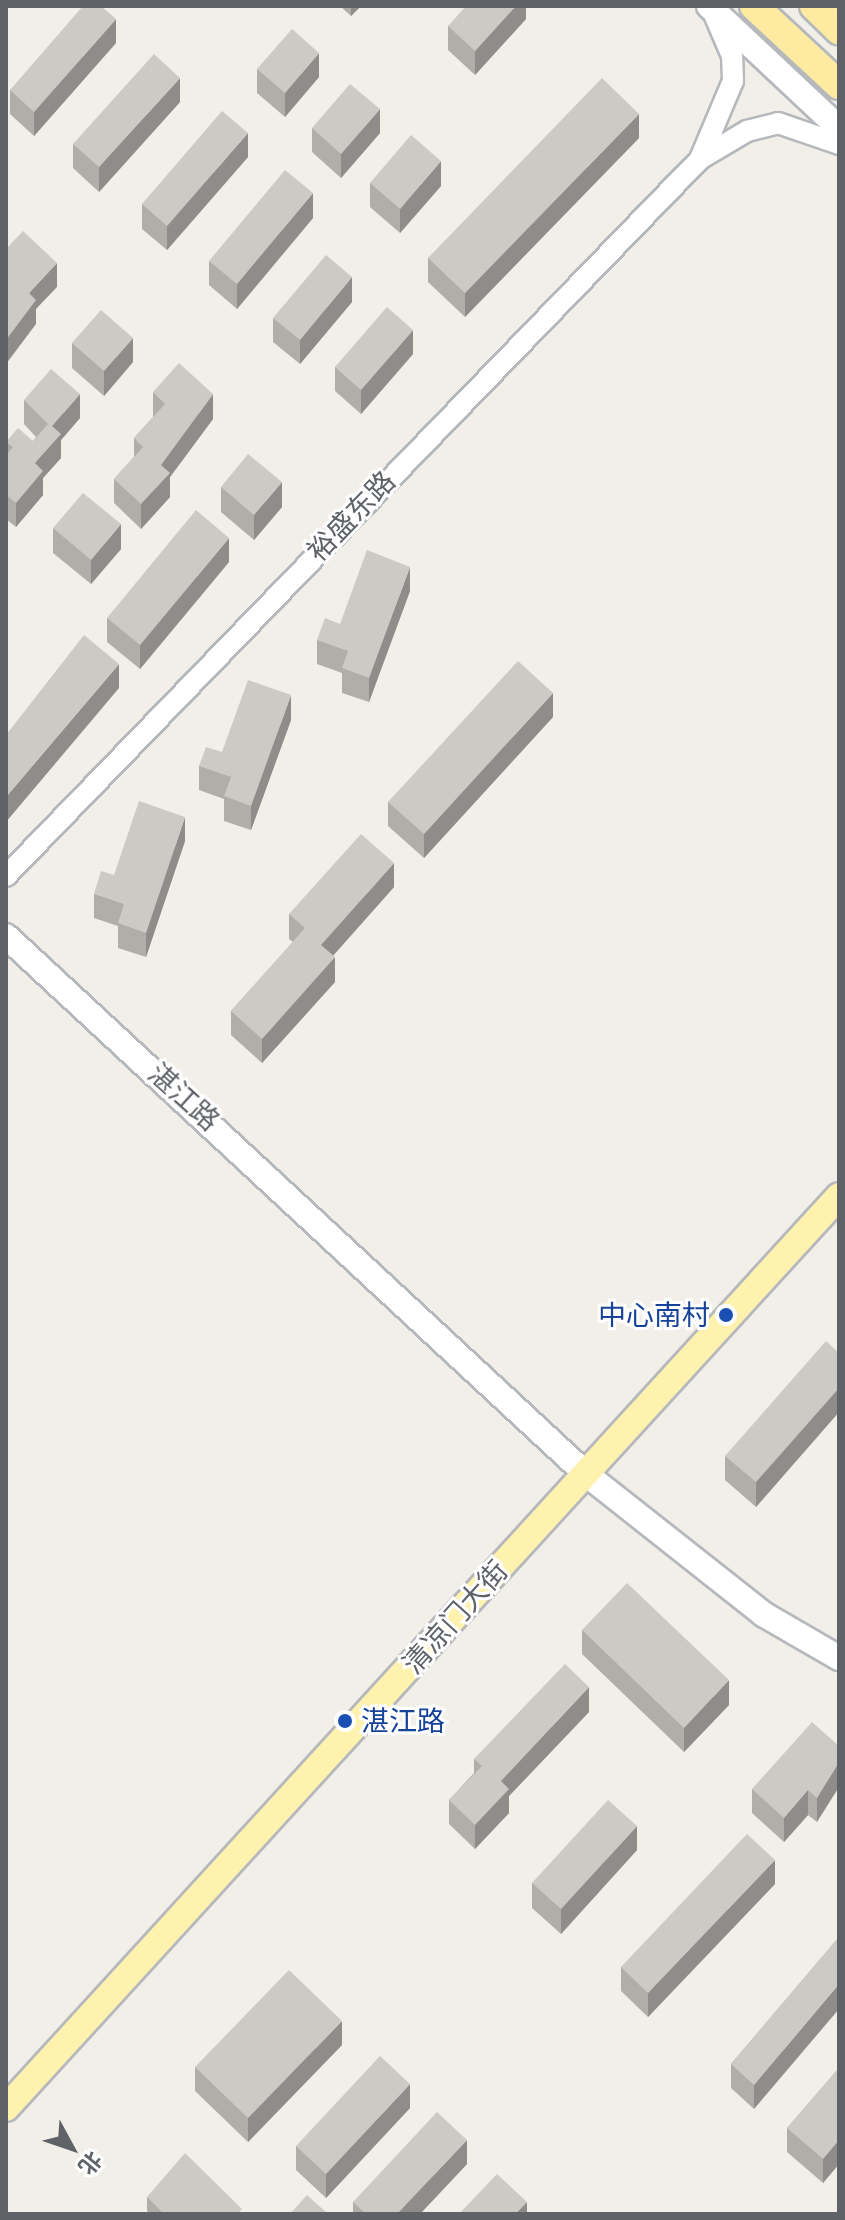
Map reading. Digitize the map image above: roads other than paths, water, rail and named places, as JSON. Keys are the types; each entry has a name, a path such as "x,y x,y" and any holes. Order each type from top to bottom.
{"highway":[{"path":"754,6 839,85"},
{"path":"814,6 839,30"}],"main road":[{"path":"710,7 839,128"},
{"name":"湛江路","path":"6,936 586,1474 763,1614 839,1658"},
{"name":"清凉门大街","path":"6,2108 839,1196"}],"street":[{"name":"裕盛东路","path":"700,159 733,81 732,56 710,7"},
{"name":"裕盛东路","path":"6,876 700,159 747,131 778,123 839,144"}],"place":[{"name":"中心南村","path":"726,1315"},
{"name":"湛江路","path":"345,1721"}]}
